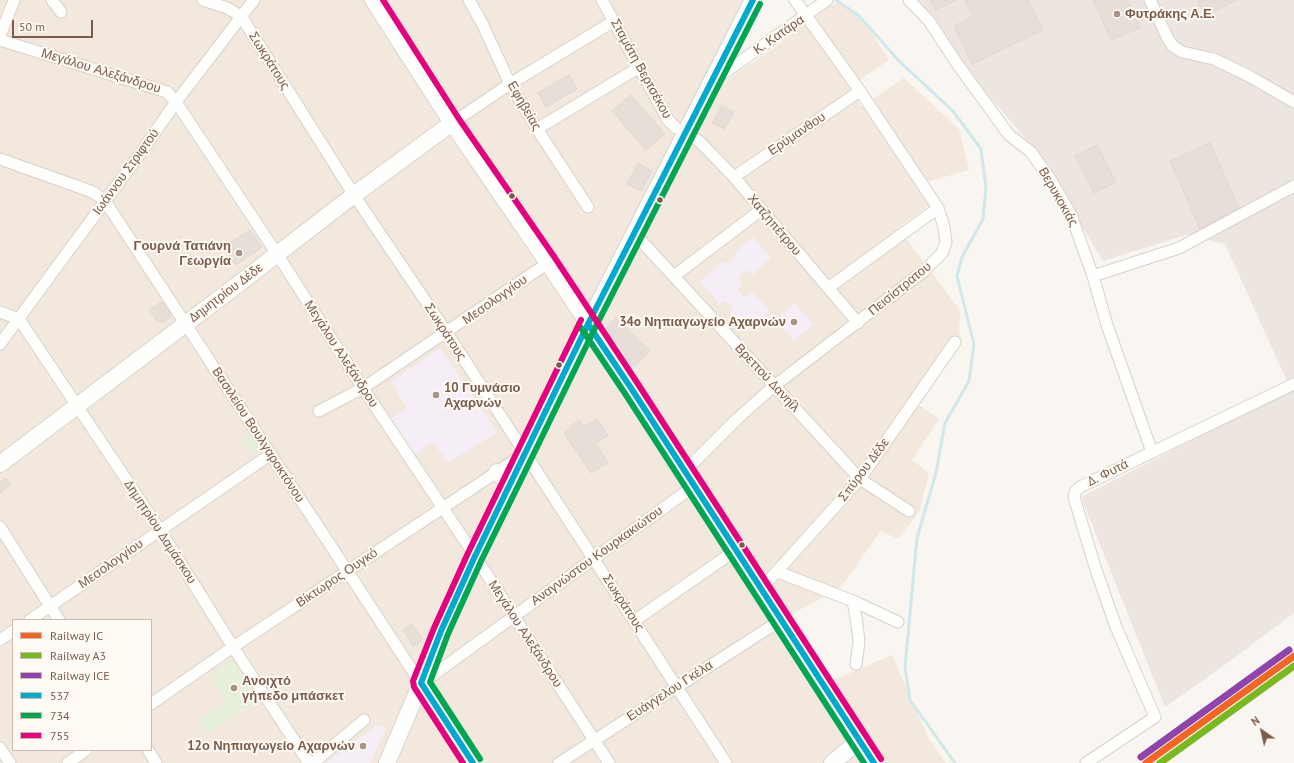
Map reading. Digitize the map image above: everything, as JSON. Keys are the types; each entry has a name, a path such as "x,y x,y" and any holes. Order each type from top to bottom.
{"main road":[{"path":"373,0 452,123 548,263 685,471 874,763"},
{"path":"387,763 441,631 475,556 588,324 753,0"},
{"name":"Δημητρίου Δέδε","path":"0,464 354,195 452,123"},
{"path":"497,472 510,484"},
{"path":"832,763 859,741"}],"street":[{"path":"0,36 14,0"},
{"path":"52,0 61,12"},
{"path":"203,0 227,8 241,16"},
{"name":"Ιωάννου Στριφτού","path":"0,344 176,102 254,0"},
{"name":"Εφηβείας","path":"469,0 482,23 510,84 536,129 588,207"},
{"name":"Σταμάτη Βερτσέκου","path":"602,0 638,68 668,120 676,128 685,133"},
{"name":"Πεισίστρατου","path":"685,471 737,419 774,386 924,272 942,253 946,242 944,227 938,208 860,91 795,0"},
{"name":"Κ. Κατάρα","path":"711,83 827,0"},
{"name":"Βερυκοκιάς","path":"910,0 929,21 958,65 1009,135 1031,152 1052,182 1071,215 1152,452"},
{"path":"1150,0 1168,39 1173,46 1182,52 1214,59 1249,76 1294,102"},
{"name":"Σωκράτους","path":"241,16 354,195 525,453 726,763"},
{"path":"452,123 510,84 614,21"},
{"name":"Μεγάλου Αλεξάνδρου","path":"0,40 167,92 176,102 475,556 609,763"},
{"path":"536,129 638,68"},
{"name":"Ερύμανθου","path":"734,177 860,91"},
{"name":"Χατζηπέτρου","path":"685,133 699,141 734,177 858,323"},
{"name":"Βασιλείου Βουλγαροκτόνου","path":"0,160 93,192 105,201 473,763"},
{"path":"1093,276 1179,248 1294,186"},
{"path":"828,288 938,208"},
{"path":"674,276 761,210"},
{"name":"Βρεττού Δανηΐλ","path":"634,233 860,479 909,511"},
{"name":"Μεσολογγίου","path":"319,411 363,388 548,263"},
{"path":"0,312 19,319"},
{"name":"Δημητρίου Δαμάσκου","path":"19,319 160,530 233,647 309,763"},
{"name":"Σπύρου Δέδε","path":"761,589 778,572 860,479 955,342"},
{"name":"Δ. Φυτά","path":"1086,763 1155,717 1116,626 1095,567 1074,497 1075,492 1080,487 1294,384"},
{"name":"Βίκτωρος Ουγκό","path":"152,703 233,647 525,453"},
{"name":"Μεσολογγίου","path":"32,619 271,454"},
{"name":"Αναγνώστου Κουρκακιώτου","path":"421,683 694,486"},
{"path":"0,527 58,619"},
{"path":"634,621 736,550"},
{"path":"778,572 853,601 898,622"},
{"path":"853,601 858,624 859,642 856,664"},
{"name":"Ευάγγελου Γκέλα","path":"559,763 781,620"},
{"path":"0,640 12,632"},
{"path":"313,763 364,720"},
{"path":"0,748 10,763"},
{"path":"68,763 85,751"},
{"path":"149,751 156,763"}],"shaded area":[{"path":"0,0 763,0 630,260 723,83 775,47 825,8 838,2 858,12 889,60 849,87 861,107 904,78 959,129 969,170 915,185 929,205 898,228 960,310 959,345 919,405 939,419 912,460 929,473 919,512 898,539 881,531 840,588 790,615 831,681 892,655 928,737 946,763 0,763"},
{"path":"907,0 1294,0 1294,613 1222,667 1165,707 1081,497 1291,390 1225,244 1186,235 1103,261 1035,150"},
{"path":"753,237 771,258 753,275 747,270 738,278 743,285 737,290 744,298 752,292 770,311 747,332 730,314 733,308 725,300 720,304 700,281 723,261 727,264 736,255 734,253"},
{"name":"34o Νηπιαγωγείο Αχαρνών","path":"795,303 813,324 794,341 776,320"},
{"name":"10 Γυμνάσιο Αχαρνών","path":"440,348 497,432 448,463 433,442 412,455 390,420 407,408 391,382"},
{"name":"12ο Νηπιαγωγείο Αχαρνών","path":"376,726 386,729 370,763 326,763"}],"green space":[{"path":"251,433 261,447 251,455 242,437"},
{"name":"Ανοιχτό γήπεδο μπάσκετ","path":"232,661 258,700 208,733 199,721 226,702 209,677"}],"building":[{"path":"930,0 957,0 935,10"},
{"path":"965,0 1028,0 1043,30 972,64 954,26 973,16"},
{"name":"Φυτράκης Α.Ε.","path":"1093,0 1127,0 1140,28 1111,40"},
{"path":"1197,0 1237,0 1205,16"},
{"path":"569,75 577,89 546,107 538,93"},
{"path":"631,95 665,134 646,150 612,111"},
{"path":"722,106 734,112 724,129 712,123"},
{"path":"1210,143 1239,208 1200,229 1170,161"},
{"path":"1097,145 1116,182 1094,193 1075,156"},
{"path":"638,163 652,171 641,191 627,184"},
{"path":"250,230 262,247 236,265 224,247"},
{"path":"161,302 171,314 169,315 171,317 162,323 161,320 158,322 149,310"},
{"path":"616,318 650,351 634,367 607,327"},
{"path":"597,419 608,435 596,444 608,462 591,473 564,433 579,420 583,427"},
{"path":"6,478 11,485 0,493 0,482"},
{"path":"412,624 423,640 413,646 403,630"}],"waterway":[{"path":"836,0 859,16 900,62 953,111 981,149 986,188 983,219 962,257 957,276 974,344 969,381 945,423 936,473 917,538 905,667 910,700 955,763"}],"rail line":[{"name":"ICE","path":"1141,757 1289,650"},
{"name":"IC","path":"1146,763 1294,656"},
{"name":"A3","path":"1160,763 1294,666"}],"transit line":[{"name":"755","path":"383,0 459,119 555,258 638,384 881,759"},
{"name":"537","path":"473,763 421,683 441,631 475,556 588,324 753,0"},
{"name":"734","path":"480,759 430,682 448,634 482,559 595,328 760,4"},
{"name":"755","path":"463,763 414,687 413,681 434,628 468,553 581,320"},
{"name":"537","path":"588,324 874,763"},
{"name":"734","path":"581,328 864,763"}],"place":[{"name":"Φυτράκης Α.Ε.","path":"1117,14"},
{"name":"Γουρνά Τατιάνη Γεωργία","path":"239,253"},
{"name":"34o Νηπιαγωγείο Αχαρνών","path":"794,322"},
{"name":"10 Γυμνάσιο Αχαρνών","path":"436,395"},
{"name":"Ανοιχτό γήπεδο μπάσκετ","path":"234,688"},
{"name":"12ο Νηπιαγωγείο Αχαρνών","path":"363,746"}]}
